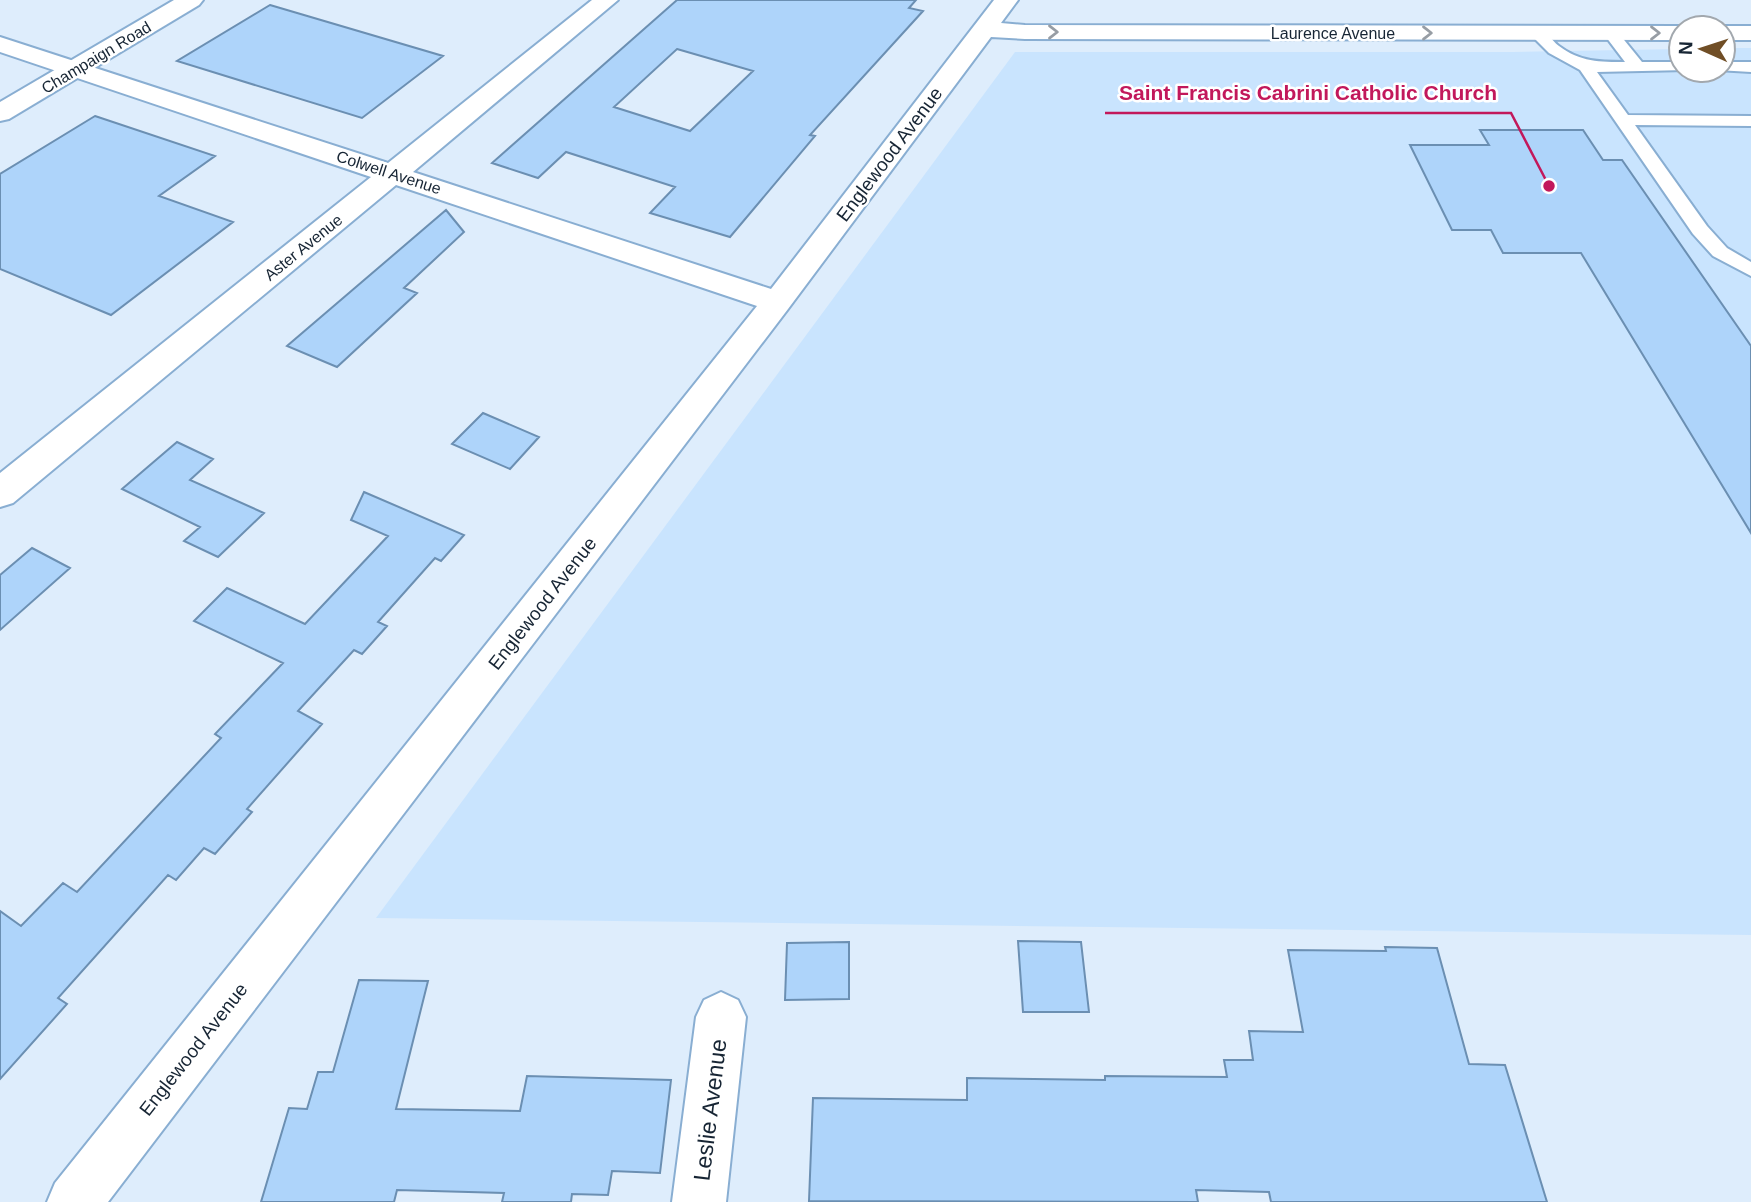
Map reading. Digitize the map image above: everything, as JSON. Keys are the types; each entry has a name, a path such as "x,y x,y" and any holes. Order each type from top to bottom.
{"street":[{"name":"Champaign Road","path":"0,113 191,0"},
{"name":"Aster Avenue","path":"0,493 606,0"},
{"name":"Laurence Avenue","path":"995,15 1025,32 1667,33"},
{"name":"Englewood Avenue","path":"74,1202 777,302 995,15"},
{"name":"Colwell Avenue","path":"0,44 777,302"},
{"name":"Leslie Avenue","path":"699,1202 721,1017"}],"lane":[{"path":"1537,33 1554,50 1586,67 1700,230 1720,252 1751,270"},
{"path":"1611,33 1637,67"},
{"path":"1586,67 1667,67"},
{"path":"1623,120 1751,121"}],"shaded area":[{"path":"1737,48 1751,48 1751,935 376,918 1015,52 1513,52 1667,49 1667,84 1737,84"}],"building":[{"path":"677,0 916,0 909,8 923,11 810,135 815,136 730,237 650,213 675,187 566,152 538,178 492,163","holes":["677,49 753,71 690,131 614,107"]},
{"path":"270,5 443,56 362,118 177,61"},
{"path":"95,116 215,156 159,196 233,222 111,315 0,269 0,174"},
{"path":"1480,130 1583,130 1603,160 1622,160 1751,346 1751,533 1581,253 1503,253 1491,230 1452,230 1410,145 1489,145"},
{"path":"446,210 464,232 404,288 417,293 337,367 287,346"},
{"path":"483,413 539,437 510,469 452,444"},
{"path":"177,442 213,459 190,480 264,513 218,557 184,541 200,527 122,489"},
{"path":"364,492 464,535 441,561 435,558 378,622 387,626 362,654 354,650 298,711 322,724 247,809 252,812 215,854 204,848 176,880 168,875 58,998 67,1004 0,1079 0,911 21,926 63,883 77,892 221,738 215,734 283,663 194,621 227,588 305,624 388,536 351,520"},
{"path":"32,548 70,568 0,630 0,575"},
{"path":"1018,941 1081,942 1089,1012 1023,1012"},
{"path":"849,942 849,999 785,1000 787,943"},
{"path":"1385,947 1437,948 1469,1064 1505,1065 1547,1202 1271,1202 1269,1192 1196,1190 1198,1202 809,1201 813,1098 967,1100 967,1078 1105,1080 1105,1076 1227,1077 1224,1060 1253,1060 1249,1031 1303,1032 1288,950 1386,951"},
{"path":"359,980 428,981 396,1109 520,1111 527,1076 671,1080 660,1173 612,1171 608,1195 572,1194 571,1202 502,1202 504,1193 397,1190 394,1202 261,1202 289,1108 307,1109 318,1072 333,1072"}],"place":[{"name":"Saint Francis Cabrini Catholic Church","path":"1549,186"}]}
